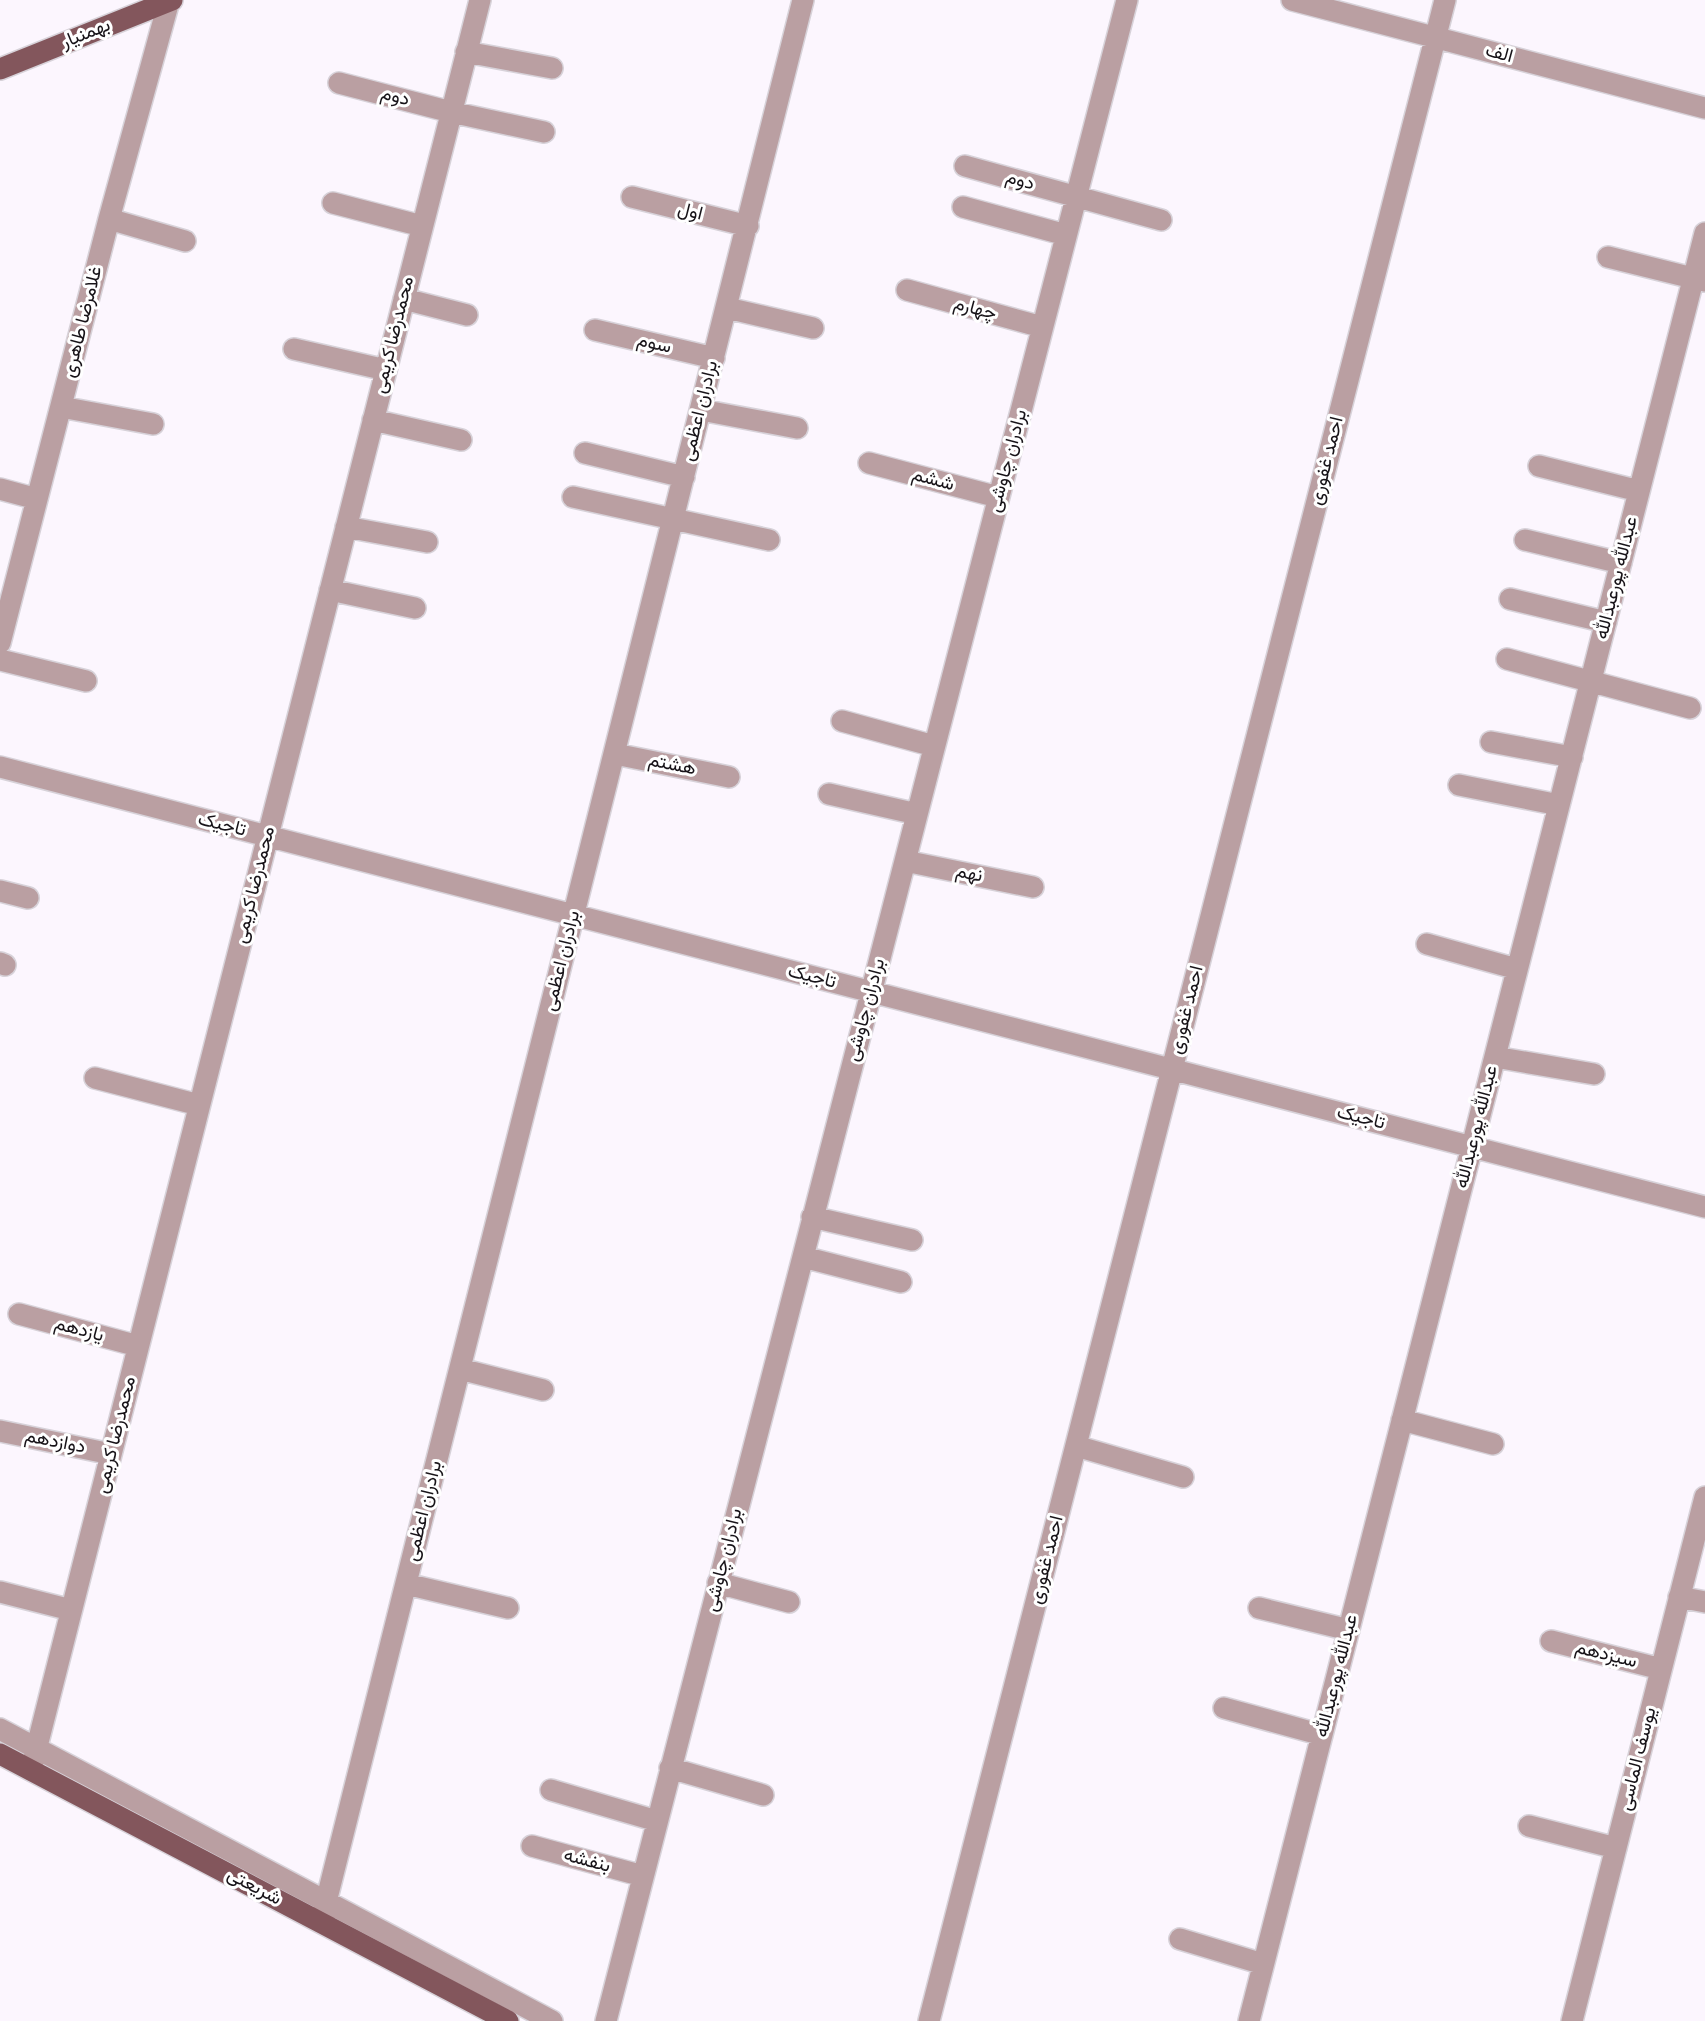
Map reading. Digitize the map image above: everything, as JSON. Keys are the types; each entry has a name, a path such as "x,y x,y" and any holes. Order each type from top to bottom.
{"main road":[{"name":"بهمنیار","path":"0,69 170,1"},
{"name":"شریعتی","path":"0,1754 508,2021"}],"street":[{"name":"محمدرضا کریمی","path":"31,1770 480,0"},
{"name":"برادران اعظمی","path":"321,1923 803,0"},
{"name":"برادران چاوشی","path":"606,2021 1127,0"},
{"name":"الف","path":"1292,0 1705,107"},
{"name":"احمد غفوری","path":"929,2021 1445,0"},
{"name":"غلامرضا طاهری","path":"0,643 109,219 170,1"},
{"path":"466,52 552,68"},
{"name":"دوم","path":"339,83 451,112"},
{"path":"451,112 544,132"},
{"name":"دوم","path":"965,166 1076,197"},
{"name":"اول","path":"632,197 748,226"},
{"path":"1076,197 1161,219"},
{"path":"333,203 422,226"},
{"path":"963,207 1066,235"},
{"path":"109,219 185,241"},
{"name":"عبدالله پورعبدالله","path":"1249,2021 1620,563 1699,280 1705,233"},
{"path":"1608,257 1699,280"},
{"name":"چهارم","path":"907,290 1042,327"},
{"path":"404,299 467,315"},
{"path":"727,308 813,328"},
{"name":"سوم","path":"595,330 714,358"},
{"path":"293,349 386,370"},
{"path":"61,407 153,424"},
{"path":"701,410 797,428"},
{"path":"373,420 461,440"},
{"path":"585,453 684,477"},
{"name":"ششم","path":"869,463 998,497"},
{"path":"1538,466 1639,491"},
{"path":"0,489 37,499"},
{"path":"573,497 769,540"},
{"path":"346,527 427,542"},
{"path":"1525,540 1620,563"},
{"path":"330,590 415,608"},
{"path":"1510,599 1606,622"},
{"path":"1507,659 1591,679 1690,708"},
{"path":"0,660 86,681"},
{"path":"842,721 934,746"},
{"path":"1491,742 1572,757"},
{"name":"هشتم","path":"615,754 729,777"},
{"name":"تاجیک","path":"0,767 1705,1207"},
{"path":"1460,785 1559,805"},
{"path":"829,794 917,814"},
{"name":"نهم","path":"905,861 1033,887"},
{"path":"0,891 28,898"},
{"path":"1427,944 1517,969"},
{"path":"1495,1057 1594,1074"},
{"path":"95,1078 199,1105"},
{"path":"813,1217 912,1240"},
{"path":"803,1257 901,1282"},
{"name":"یازدهم","path":"19,1314 138,1346"},
{"path":"460,1369 543,1390"},
{"path":"1402,1420 1493,1444"},
{"name":"دوازدهم","path":"0,1431 111,1454"},
{"path":"1076,1446 1183,1477"},
{"name":"یوسف الماسی","path":"1572,2021 1705,1497"},
{"path":"718,1583 789,1602"},
{"path":"406,1584 508,1608"},
{"path":"0,1592 71,1610"},
{"path":"1679,1597 1705,1602"},
{"path":"1259,1608 1349,1630"},
{"name":"سیزدهم","path":"1551,1641 1661,1669"},
{"path":"1224,1708 1322,1735"},
{"path":"0,1729 552,2021"},
{"path":"670,1768 763,1795"},
{"path":"551,1790 657,1821"},
{"path":"1529,1826 1616,1848"},
{"name":"بنفشه","path":"532,1846 643,1875"},
{"path":"1180,1939 1264,1964"}]}
